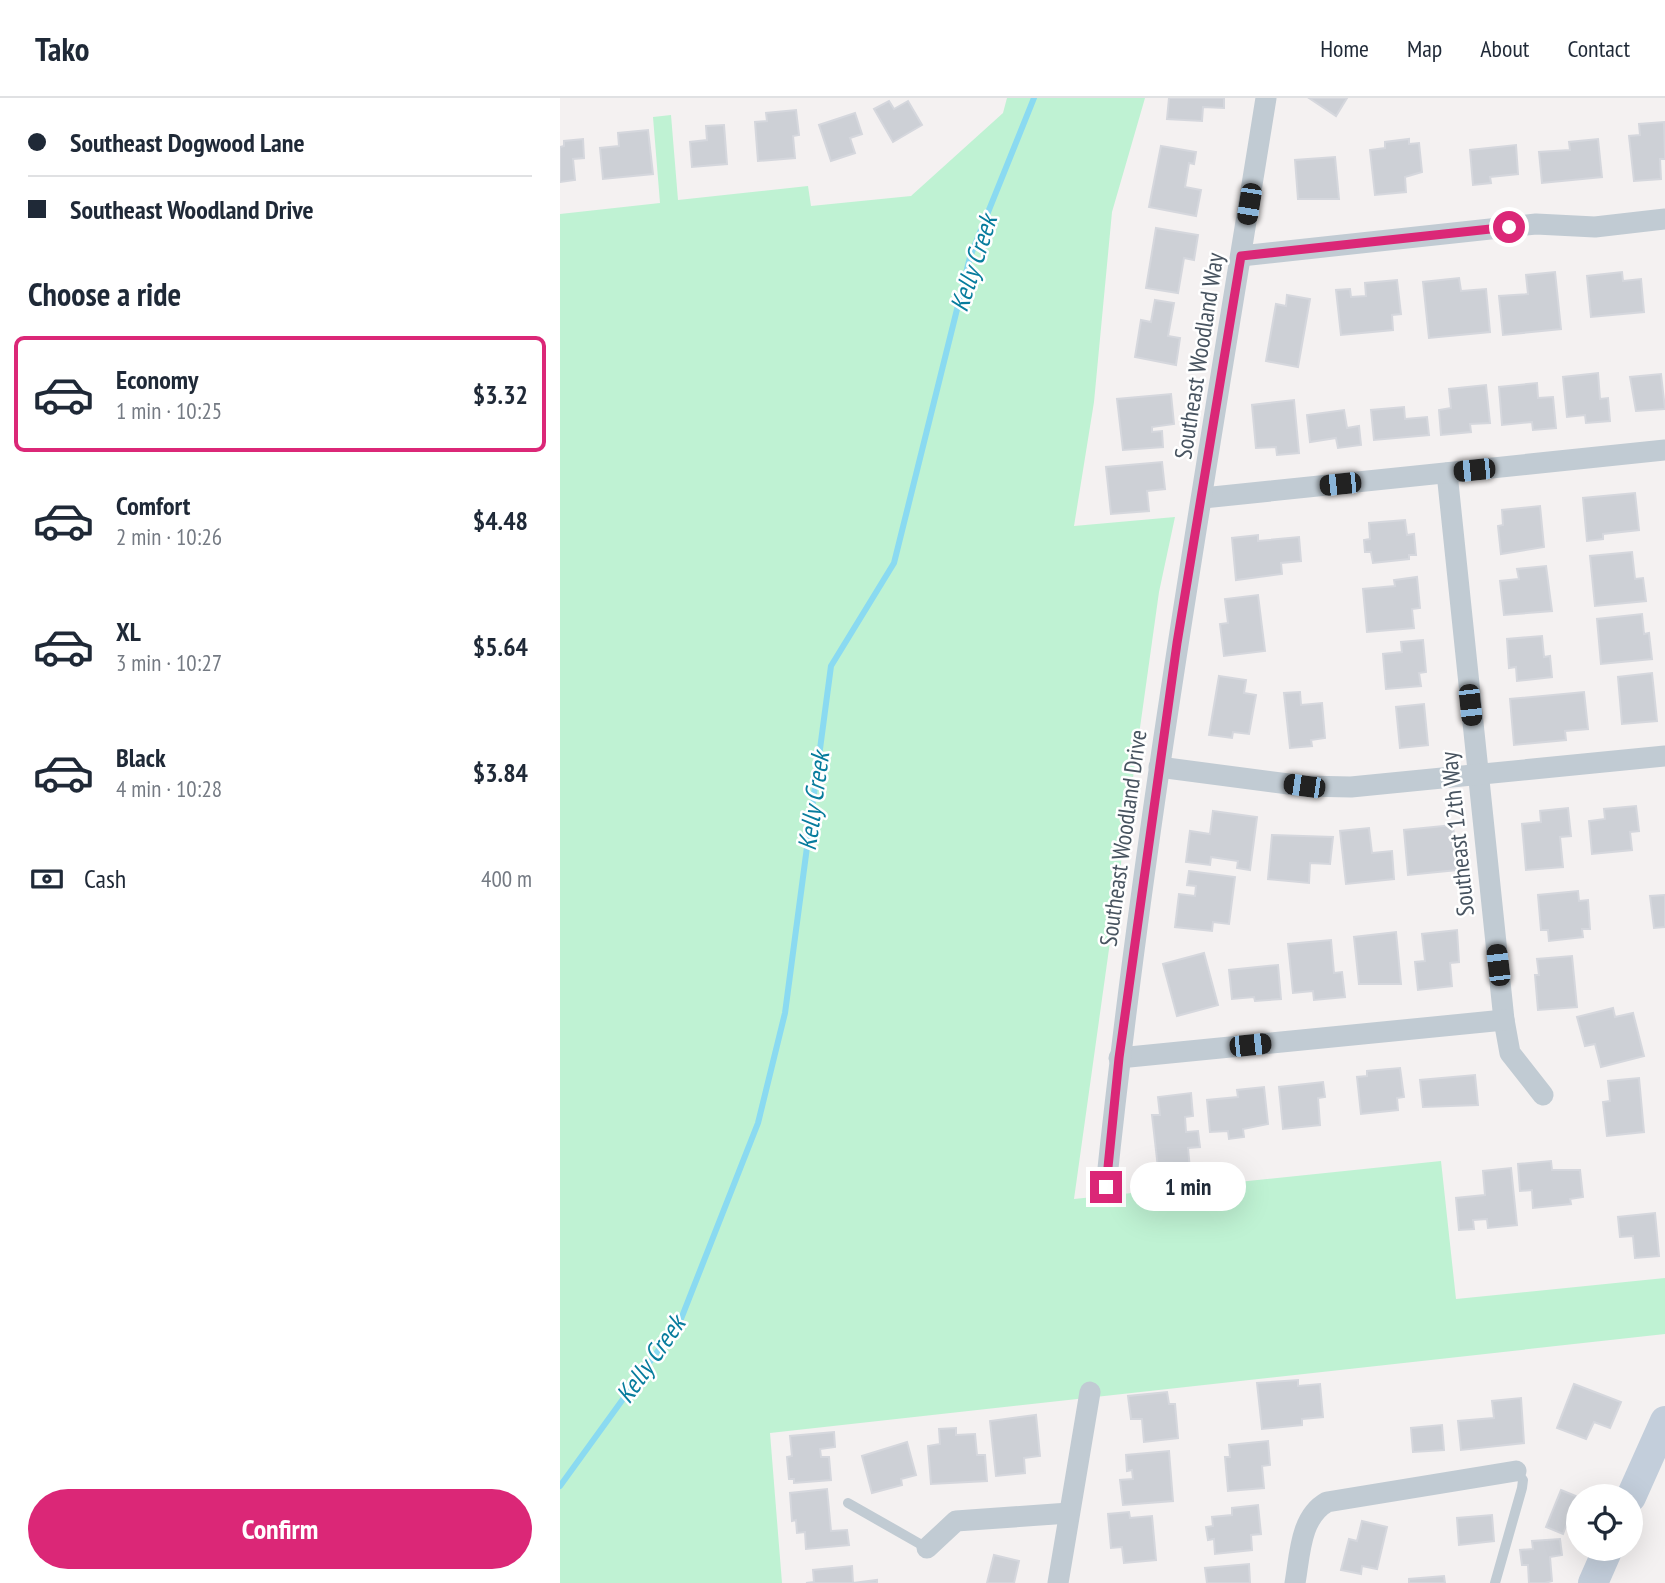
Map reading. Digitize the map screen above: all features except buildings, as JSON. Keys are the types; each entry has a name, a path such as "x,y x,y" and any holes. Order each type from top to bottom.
{"main road":[{"path":"1639,1484 1652,1462 1665,1420"},
{"path":"1593,1583 1603,1561"}],"street":[{"name":"Southeast Woodland Way","path":"1203,498 1266,98"},
{"path":"1241,256 1536,224 1595,227 1665,219"},
{"path":"1203,498 1665,450"},
{"name":"Southeast 12th Way","path":"1447,472 1504,1020 1510,1053 1543,1095"},
{"name":"Southeast Woodland Drive","path":"1106,1187 1119,1058 1185,594 1203,498"},
{"path":"1160,767 1324,788 1477,776 1665,756"},
{"path":"1119,1058 1504,1020"},
{"path":"1058,1583 1090,1392"},
{"path":"1295,1583 1307,1522 1316,1508 1327,1502 1516,1471"},
{"path":"926,1548 956,1521 1069,1513"}],"lane":[{"path":"1495,1583 1522,1488 1523,1480 1516,1471"},
{"path":"848,1503 926,1548"}],"green space":[{"path":"1007,98 1145,98 1112,212 1094,402 1074,526 1175,517 1159,592 1074,1199 1441,1161 1456,1299 1665,1278 1665,1334 770,1433 782,1583 560,1583 560,214 660,203 653,117 671,115 678,200 808,186 811,206 911,196 1003,113"}],"waterway":[{"name":"Kelly Creek","path":"560,1486 681,1319 758,1123 785,1013 831,666 894,563 970,257 1034,98"}],"route":[{"path":"1106,1187 1119,1058 1177,643 1241,256 1509,227"}]}
